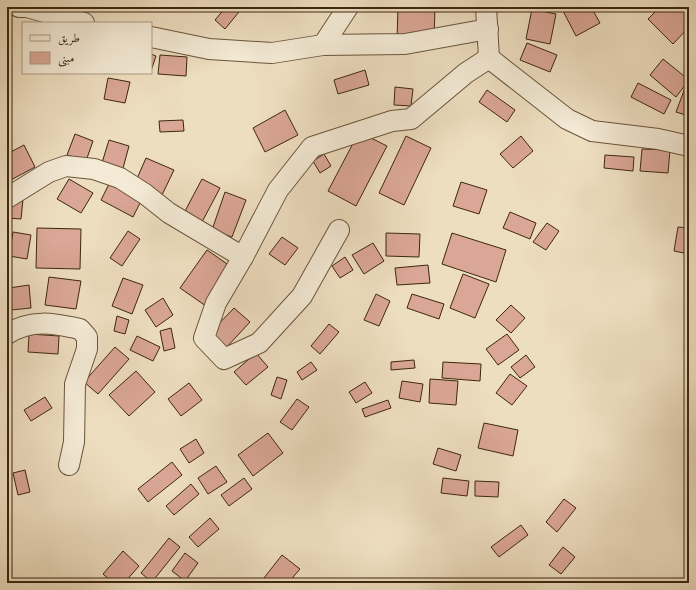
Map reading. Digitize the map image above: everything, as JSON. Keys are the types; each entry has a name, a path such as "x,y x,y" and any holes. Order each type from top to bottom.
{"street":[{"path":"20,7 27,7 80,22"},
{"path":"323,44 348,7"},
{"path":"486,7 489,58 567,120 592,131 658,139 689,146"},
{"path":"152,37 209,48 272,53 323,44 405,44 488,29"},
{"path":"339,230 302,296 260,343 224,359 204,338 216,303 243,257 278,190 312,147 392,121 411,119 466,73 489,58"},
{"path":"7,198 48,172 66,166 94,169 120,178 145,194 169,214 243,257"},
{"path":"7,334 19,327 37,323 80,329 87,337 88,349 75,384 74,442 69,465"}],"building":[{"path":"226,7 243,7 225,29 215,20"},
{"path":"398,7 435,7 434,41 397,40"},
{"path":"571,7 591,7 600,23 576,36 563,11"},
{"path":"660,7 680,7 689,16 689,27 673,44 648,19"},
{"path":"532,9 556,14 550,44 526,39"},
{"path":"527,43 557,55 550,72 520,60"},
{"path":"152,54 156,56 152,68"},
{"path":"160,55 187,57 186,76 158,74"},
{"path":"663,59 689,80 676,97 650,75"},
{"path":"365,70 369,85 338,94 334,80"},
{"path":"108,78 130,82 125,103 104,99"},
{"path":"638,83 671,100 664,114 631,97"},
{"path":"395,87 413,89 411,106 394,105"},
{"path":"685,88 689,89 689,116 676,112"},
{"path":"487,90 515,110 507,122 479,102"},
{"path":"285,110 298,135 265,152 253,128"},
{"path":"183,120 184,131 160,132 159,121"},
{"path":"359,132 387,146 356,206 328,191"},
{"path":"75,134 93,141 86,161 67,155"},
{"path":"406,136 431,148 404,205 379,193"},
{"path":"521,136 533,151 513,168 500,154"},
{"path":"109,140 129,146 122,172 101,166"},
{"path":"24,145 35,167 7,182 7,154"},
{"path":"642,149 670,150 668,173 640,171"},
{"path":"324,154 331,166 320,173 313,161"},
{"path":"605,155 634,157 633,171 604,168"},
{"path":"146,158 174,170 162,195 135,183"},
{"path":"69,179 93,193 81,213 57,199"},
{"path":"202,179 220,188 202,222 184,213"},
{"path":"110,182 142,199 133,217 101,200"},
{"path":"461,182 487,190 479,214 453,206"},
{"path":"24,189 21,219 7,218 7,202"},
{"path":"225,192 246,200 232,237 212,230"},
{"path":"510,212 536,223 530,239 503,228"},
{"path":"547,223 559,231 546,250 533,242"},
{"path":"678,227 689,228 689,254 674,251"},
{"path":"37,228 81,229 80,269 36,268"},
{"path":"128,231 140,239 122,266 110,258"},
{"path":"13,232 31,235 27,259 9,256"},
{"path":"386,233 420,234 419,257 386,256"},
{"path":"452,233 506,250 496,282 442,264"},
{"path":"282,237 298,248 285,265 269,254"},
{"path":"373,243 384,261 364,274 352,255"},
{"path":"207,250 243,275 216,313 180,288"},
{"path":"345,257 353,270 340,278 332,266"},
{"path":"428,265 430,283 397,285 395,268"},
{"path":"463,274 489,284 475,318 450,308"},
{"path":"49,277 81,281 76,309 45,305"},
{"path":"123,278 143,285 132,314 112,306"},
{"path":"29,285 31,308 11,310 9,288"},
{"path":"376,294 390,301 379,326 364,320"},
{"path":"412,294 444,304 439,319 407,308"},
{"path":"163,298 173,315 156,327 145,310"},
{"path":"511,305 525,318 511,333 496,320"},
{"path":"234,308 250,322 225,349 209,334"},
{"path":"117,316 129,320 125,334 114,331"},
{"path":"329,324 339,332 320,354 311,346"},
{"path":"171,328 175,348 164,351 160,331"},
{"path":"29,334 59,336 58,354 28,352"},
{"path":"507,334 519,350 498,365 486,349"},
{"path":"137,336 160,347 153,361 130,350"},
{"path":"115,347 129,359 98,394 84,382"},
{"path":"256,353 268,367 246,385 234,372"},
{"path":"526,355 535,367 520,378 511,367"},
{"path":"414,360 415,368 391,370 391,362"},
{"path":"311,362 317,370 302,380 297,372"},
{"path":"443,362 481,364 480,381 442,378"},
{"path":"136,371 155,392 129,416 109,395"},
{"path":"510,374 527,386 512,405 496,393"},
{"path":"277,377 287,380 281,399 271,395"},
{"path":"430,379 458,381 456,405 429,403"},
{"path":"402,381 423,384 420,402 399,398"},
{"path":"365,382 372,393 356,403 349,392"},
{"path":"189,383 202,400 181,416 168,399"},
{"path":"45,397 52,408 31,421 24,410"},
{"path":"297,399 309,407 292,430 280,422"},
{"path":"388,400 391,408 365,417 362,409"},
{"path":"484,423 518,430 513,456 478,448"},
{"path":"268,433 283,453 253,476 238,455"},
{"path":"196,439 204,453 189,463 180,449"},
{"path":"438,448 461,455 456,471 433,464"},
{"path":"172,462 182,475 148,502 138,489"},
{"path":"216,466 227,482 208,494 198,478"},
{"path":"25,470 30,492 18,495 13,473"},
{"path":"244,478 252,489 229,506 221,495"},
{"path":"443,478 469,481 467,496 441,493"},
{"path":"475,481 499,482 498,497 475,496"},
{"path":"191,484 199,494 174,515 166,506"},
{"path":"564,499 576,508 557,532 546,522"},
{"path":"210,518 219,529 198,547 189,537"},
{"path":"521,525 528,535 499,557 491,547"},
{"path":"169,538 180,547 152,582 141,573"},
{"path":"563,547 575,557 561,574 549,565"},
{"path":"123,551 139,566 124,583 113,583 103,574"},
{"path":"185,553 198,563 185,581 172,571"},
{"path":"282,555 300,569 288,583 260,583"}]}
